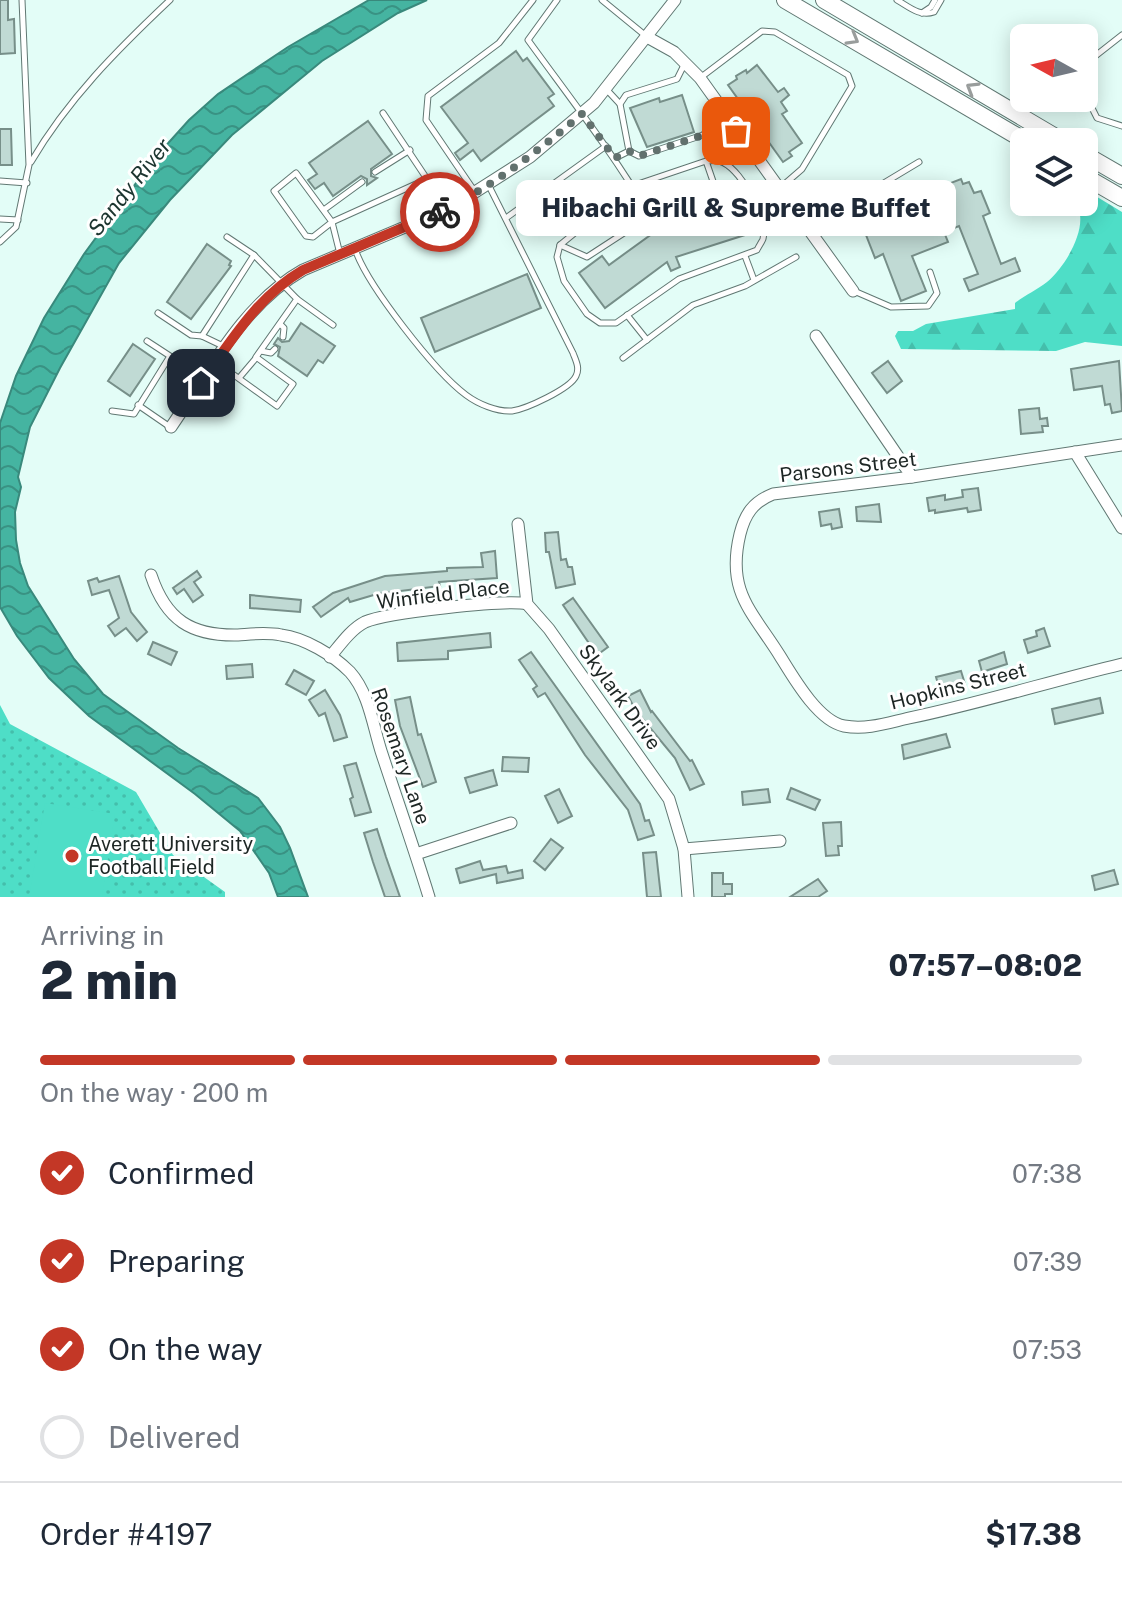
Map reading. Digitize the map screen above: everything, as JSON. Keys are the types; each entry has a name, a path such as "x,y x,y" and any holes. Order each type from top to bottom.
{"main road":[{"path":"785,0 1010,132"},
{"path":"824,0 1040,128"},
{"path":"1098,162 1122,176"},
{"path":"1098,184 1122,198"}],"street":[{"path":"171,427 265,297 303,270 450,208 530,157 582,114 606,89 675,0"},
{"path":"647,37 685,62 700,78 853,291"},
{"path":"816,336 912,477"},
{"name":"Parsons Street","path":"812,701 754,618 740,592 736,560 744,520 755,503 773,494 912,477 1122,445"},
{"path":"1075,452 1122,528"},
{"path":"518,524 527,604"},
{"name":"Rosemary Lane","path":"151,575 162,600 172,615 185,626 219,634 282,635 298,639 351,673 362,692 429,897"},
{"name":"Winfield Place","path":"330,657 355,629 373,619 488,603 527,604"},
{"name":"Skylark Drive","path":"527,604 549,629 660,784 677,821 684,849 688,897"},
{"name":"Hopkins Street","path":"812,701 833,723 868,728 942,712 1122,664"},
{"path":"416,854 511,823"},
{"path":"684,849 780,841"}],"lane":[{"path":"0,242 16,227 29,165 22,0"},
{"path":"29,165 58,119 88,81 170,0"},
{"path":"476,193 426,120 428,96 499,43 533,0"},
{"path":"557,0 528,40 615,158 650,216"},
{"path":"602,0 647,37"},
{"path":"897,0 921,14 934,12 938,0"},
{"path":"700,78 762,31 775,32 848,75 852,86 802,169 779,188"},
{"path":"1122,37 1094,57 1086,96 1097,118 1122,126"},
{"path":"620,104 626,95 677,79 685,62"},
{"path":"606,89 620,104 629,151"},
{"path":"383,113 450,208"},
{"path":"629,151 639,156 703,135 716,122 727,117"},
{"path":"506,218 606,146"},
{"path":"375,172 410,150"},
{"path":"615,158 629,151"},
{"path":"560,245 587,257 650,216 716,190 706,161"},
{"path":"706,161 726,163 753,197 762,218 763,239 757,250 745,256 679,279 616,323 600,323 587,314 564,281 557,257 560,245 632,186 706,161"},
{"path":"810,234 849,204 919,162"},
{"path":"340,255 332,222 296,173 274,191 306,236 313,237 332,222 427,179"},
{"path":"0,181 27,183"},
{"path":"325,209 362,182"},
{"path":"355,249 361,267 424,353 466,395 494,409 513,411 565,389 576,377 578,366 488,185"},
{"path":"0,219 18,220"},
{"path":"227,237 254,255 297,299 333,325"},
{"path":"202,336 254,255"},
{"path":"745,256 754,280"},
{"path":"623,358 693,305 745,286 796,257"},
{"path":"853,291 891,307 928,306 937,293 930,272"},
{"path":"239,378 297,299"},
{"path":"158,313 191,335 202,336 226,347"},
{"path":"627,315 647,340"},
{"path":"280,324 284,328 283,337"},
{"path":"112,411 134,414 170,356 147,341"},
{"path":"261,351 271,353 275,349"},
{"path":"216,362 277,406 293,384 256,357"},
{"path":"138,405 171,427"}],"green space":[{"path":"1098,197 1122,212 1122,346 1085,342 1056,351 901,349 895,336 898,331 913,331 926,324 1015,309 1015,303 1047,282 1066,260 1080,216 1098,216"},
{"path":"0,705 10,724 136,792 173,855 225,892 225,897 0,897"},
{"name":"Averett University Football Field","path":"45,803 115,814 102,897 29,897"}],"water":[{"path":"369,0 427,0 398,13 322,61 232,135 170,200 119,263 60,368 30,427 18,477 21,487 15,512 16,540 28,586 74,659 103,694 178,748 258,798 280,827 308,897 278,897 269,873 240,831 89,716 49,678 17,636 0,607 0,423 16,376 44,318 84,254 153,160 189,120 218,94 288,47"}],"building":[{"path":"0,0 8,0 8,20 14,19 15,53 0,54"},
{"path":"516,51 523,61 527,58 554,94 548,98 554,106 481,161 473,150 460,160 455,153 468,143 441,107"},
{"path":"757,65 778,92 784,88 789,95 781,102 787,111 782,114 802,143 789,152 792,156 783,162 728,85 737,79 736,76 746,70 747,73"},
{"path":"682,95 694,132 647,147 630,108 659,98 660,102"},
{"path":"368,121 392,154 371,169 371,176 377,178 367,185 367,179 361,176 333,196 324,183 315,189 308,180 317,174 309,163"},
{"path":"0,129 11,129 12,165 0,165"},
{"path":"961,179 963,184 969,182 974,193 981,191 990,213 983,216 1001,264 1015,258 1020,271 969,291 964,279 978,274 959,226 944,232 948,242 912,256 926,291 901,301 883,254 875,258 866,235 872,232 867,220 874,217 872,213 888,206 890,211 895,209 896,212 915,204 910,193 920,189 925,200 944,193 949,188 948,184"},
{"path":"739,203 748,234 676,257 680,267 671,271 667,262 605,308 579,273 602,256 609,265 649,236 646,234 657,226 663,225 665,229"},
{"path":"207,244 231,261 231,266 191,319 167,302"},
{"path":"527,274 541,308 435,352 421,318"},
{"path":"301,323 335,346 323,363 318,360 307,376 278,356 280,347 274,344 278,338 282,342 289,341"},
{"path":"133,344 155,359 130,396 108,381"},
{"path":"888,361 902,381 887,393 872,373"},
{"path":"1119,361 1122,411 1112,413 1110,404 1105,405 1102,386 1074,390 1071,369"},
{"path":"1039,408 1040,419 1047,418 1048,426 1042,426 1043,432 1021,434 1019,410"},
{"path":"978,488 981,510 929,511 927,498 945,495 945,500 963,497 962,490"},
{"path":"879,504 881,522 857,521 856,507"},
{"path":"839,509 842,527 832,529 831,524 821,526 819,512"},
{"path":"558,532 561,560 566,559 568,567 572,567 575,584 556,588 549,552 546,552 545,533"},
{"path":"495,551 497,578 439,582 440,586 377,594 350,602 348,598 321,617 313,607 333,593 385,576 483,567 481,553"},
{"path":"197,571 201,577 194,582 203,595 193,602 184,589 177,594 173,588"},
{"path":"119,576 131,612 147,632 137,641 126,628 115,636 108,626 119,618 109,590 92,595 88,581 97,578 99,582"},
{"path":"250,595 301,600 300,612 250,608"},
{"path":"573,598 608,647 597,655 563,605"},
{"path":"1044,628 1050,646 1028,653 1024,640 1037,636 1036,631"},
{"path":"490,633 491,647 448,651 448,659 398,661 397,643"},
{"path":"153,642 177,652 171,665 148,654"},
{"path":"531,652 640,804 645,821 649,820 654,835 638,840 628,810 585,755 545,693 538,697 533,689 537,686 519,660"},
{"path":"1004,652 1007,664 982,672 979,661"},
{"path":"252,664 253,677 227,679 226,666"},
{"path":"294,670 314,681 306,695 286,684"},
{"path":"961,671 965,684 940,691 936,677"},
{"path":"325,690 340,715 347,737 334,741 325,713 319,716 309,700"},
{"path":"640,690 651,712 692,760 704,784 690,790 675,758 636,711 628,696"},
{"path":"410,697 418,735 421,734 436,782 423,787 400,726 395,700"},
{"path":"1100,698 1103,713 1055,724 1052,709"},
{"path":"946,734 950,747 904,759 902,745"},
{"path":"503,757 529,758 528,772 502,771"},
{"path":"356,763 371,812 355,816 344,766"},
{"path":"493,770 497,785 470,793 465,778"},
{"path":"791,788 820,800 815,810 787,799"},
{"path":"559,789 572,816 558,823 545,796"},
{"path":"768,789 770,802 743,805 742,792"},
{"path":"841,822 842,846 838,846 839,855 826,856 823,823"},
{"path":"377,829 400,897 385,897 373,862 364,833"},
{"path":"551,839 563,848 545,870 534,861"},
{"path":"656,852 661,897 647,897 643,853"},
{"path":"480,861 483,870 506,866 508,873 522,870 523,878 497,883 496,874 460,883 456,869"},
{"path":"1114,870 1118,884 1095,890 1092,876"},
{"path":"712,873 723,873 723,884 732,884 732,894 712,897"},
{"path":"818,879 827,891 818,897 790,897"}],"way so far":[{"path":"440,212 466,200 530,157 582,114 615,158 629,151 639,156 703,135 716,122 727,117 736,131"}],"place":[{"name":"Hibachi Grill & Supreme Buffet","path":"736,131"},
{"name":"Averett University Football Field","path":"72,856"}],"route":[{"path":"201,383 245,321 265,297 285,281 303,270 440,212"}],"water label":[{"name":"Sandy River","path":"129,187"}]}
